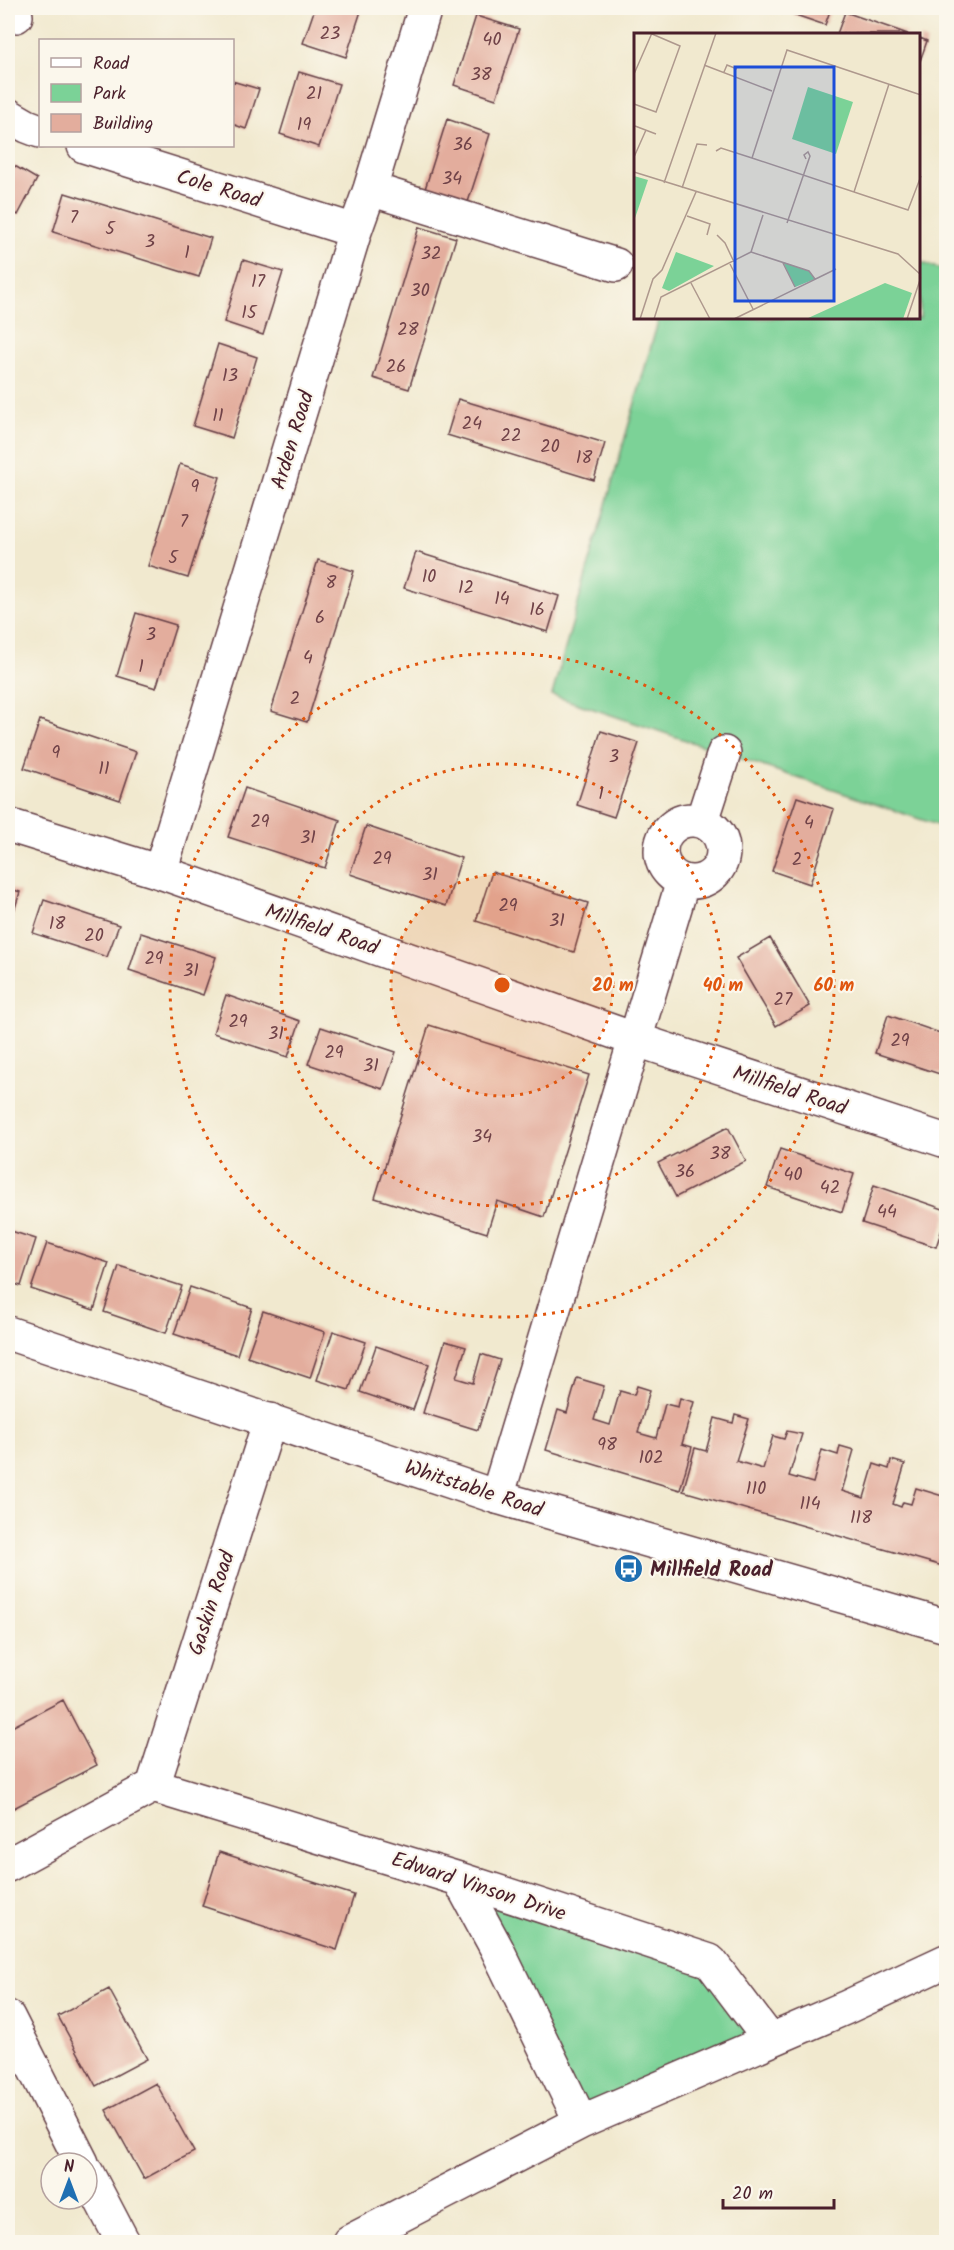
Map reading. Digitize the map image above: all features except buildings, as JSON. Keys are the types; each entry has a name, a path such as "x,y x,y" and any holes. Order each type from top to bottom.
{"street":[{"name":"Arden Road","path":"160,873 425,8"},
{"path":"8,115 39,131"},
{"name":"Cole Road","path":"87,147 355,231"},
{"path":"370,189 616,265"},
{"path":"702,821 724,753"},
{"path":"682,821 702,821 718,835 723,855 720,865 705,880 683,881 674,877 667,870 660,852 662,842 666,832 682,821"},
{"name":"Millfield Road","path":"8,825 160,873 634,1039 946,1141"},
{"path":"497,1497 683,881"},
{"name":"Whitstable Road","path":"8,1333 497,1497 946,1626"},
{"name":"Gaskin Road","path":"153,1786 270,1420"},
{"path":"8,1865 153,1786"},
{"name":"Edward Vinson Drive","path":"153,1786 459,1879 710,1961 769,2039"},
{"path":"459,1879 497,1949 581,2121"},
{"path":"349,2242 581,2121 845,2008 946,1961"},
{"path":"8,2017 76,2151"},
{"path":"99,2196 123,2242"}],"green space":[{"path":"921,262 946,271 946,828 552,695 658,320 921,320"},
{"path":"459,1879 710,1961 769,2039 581,2122"}],"railway":[{"path":"937,2242 946,2237"}],"place":[{"name":"Millfield Road","path":"629,1569"}]}
